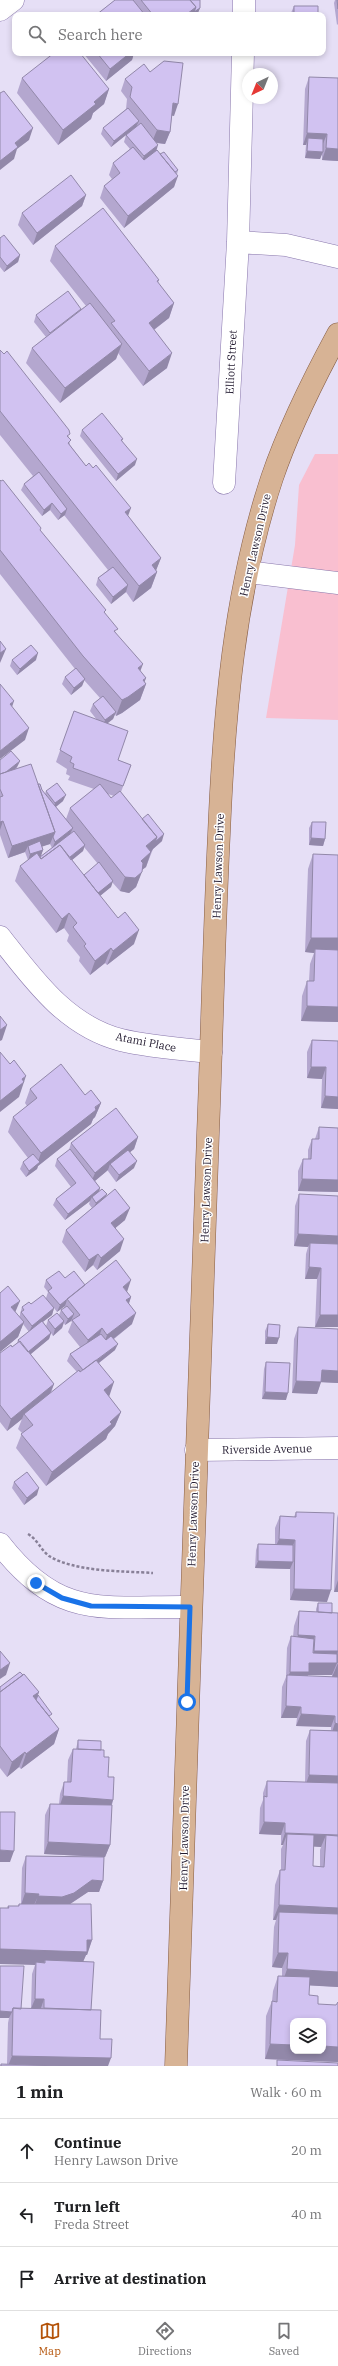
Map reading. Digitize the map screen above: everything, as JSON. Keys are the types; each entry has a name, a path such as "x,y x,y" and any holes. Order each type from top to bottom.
{"main road":[{"name":"Henry Lawson Drive","path":"176,2066 190,1607 225,724 231,667 248,572 263,509 281,453 306,395 338,334"}],"street":[{"path":"0,10 13,0"},
{"path":"244,0 244,12"},
{"name":"Elliott Street","path":"224,483 238,242 243,56"},
{"path":"238,242 286,245 338,257"},
{"path":"248,572 338,583"},
{"name":"Atami Place","path":"0,937 38,985 56,1004 89,1026 119,1039 151,1046 211,1052"},
{"name":"Riverside Avenue","path":"196,1450 338,1448"},
{"path":"0,1544 14,1562 36,1583 62,1598 91,1606 190,1607"}],"path":[{"path":"22,1531 33,1537 49,1556 70,1563 91,1569 153,1573"}],"shaded area":[{"path":"315,454 338,454 338,720 266,718 295,545 299,485"}],"building":[{"path":"115,0 133,0 143,12 100,12"},
{"path":"141,0 190,0 196,7 190,12 151,12"},
{"path":"190,0 200,0 200,8 194,12 196,7"},
{"path":"294,6 318,6 318,12 294,12"},
{"path":"50,56 82,56 109,89 94,102 96,104 63,130 22,78"},
{"path":"99,56 126,56 110,69"},
{"path":"164,61 183,63 178,104 173,103 170,132 157,130 130,97 132,87 125,79 144,64 150,72"},
{"path":"309,77 338,78 338,149 326,148 327,134 307,133"},
{"path":"4,91 33,128 15,143 18,147 0,161 0,93"},
{"path":"128,108 139,121 114,141 103,128"},
{"path":"141,123 158,145 144,156 126,135"},
{"path":"308,138 323,139 323,152 307,151"},
{"path":"133,147 144,160 157,150 178,176 128,216 104,186 120,173 113,163"},
{"path":"164,152 178,170 175,172 160,154"},
{"path":"71,175 86,195 37,233 22,213"},
{"path":"103,208 159,280 157,281 174,303 149,323 172,353 149,371 111,323 115,321 55,246"},
{"path":"4,235 20,255 7,266 0,257 0,238"},
{"path":"68,291 81,309 50,333 36,315"},
{"path":"90,303 122,344 65,388 32,348"},
{"path":"0,350 4,354 7,351 69,430 70,434 67,436 71,440 68,443 86,466 89,463 93,468 96,465 131,508 125,512 161,558 152,565 157,572 139,586 0,411"},
{"path":"102,413 123,439 121,440 137,459 118,474 82,430"},
{"path":"39,472 67,509 61,514 52,503 44,510 24,484"},
{"path":"0,480 3,480 41,528 40,530 106,610 104,612 118,629 114,631 143,664 138,668 146,678 143,680 146,684 128,697 122,700 83,656 0,550"},
{"path":"113,567 128,585 113,597 98,578"},
{"path":"0,641 6,649 0,653"},
{"path":"31,645 38,653 20,669 12,660"},
{"path":"76,668 85,679 74,688 65,677"},
{"path":"0,684 14,701 10,704 29,728 0,751"},
{"path":"103,696 116,712 105,720 93,704"},
{"path":"74,711 128,731 118,760 131,765 123,786 73,768 74,764 70,762 72,757 60,750"},
{"path":"11,751 20,761 6,772 0,774 0,760"},
{"path":"31,764 55,832 12,846 3,821 0,822 0,797 3,796 0,789 0,774"},
{"path":"57,783 66,795 55,803 46,791"},
{"path":"38,784 40,784 42,790 73,828 55,842 53,837 55,832"},
{"path":"100,784 111,798 120,791 157,837 146,846 151,852 141,861 143,863 142,872 135,878 125,877 70,808"},
{"path":"148,814 164,834 155,842 157,837 142,819"},
{"path":"312,822 326,822 325,839 311,838"},
{"path":"74,831 85,845 70,857 72,859 71,860 60,845 41,859 40,857"},
{"path":"40,841 43,850 30,854 28,846"},
{"path":"60,845 118,918 125,912 139,930 113,951 111,948 95,961 84,946 86,944 73,927 77,923 69,913 62,919 20,866 37,853 41,859"},
{"path":"313,854 338,855 338,938 311,938"},
{"path":"99,862 113,881 98,893 84,875"},
{"path":"315,949 338,950 338,1007 307,1006 307,981 314,981"},
{"path":"0,1016 7,1025 0,1030"},
{"path":"312,1040 338,1041 338,1097 325,1096 326,1067 311,1067"},
{"path":"0,1052 10,1064 14,1060 26,1076 22,1079 24,1082 0,1101"},
{"path":"61,1064 85,1095 91,1090 101,1103 95,1107 96,1110 41,1153 13,1117 37,1098 30,1089"},
{"path":"116,1108 138,1137 95,1173 71,1143"},
{"path":"319,1127 338,1128 338,1180 302,1179 303,1159 311,1159 312,1139 319,1139"},
{"path":"70,1149 100,1188 68,1214 56,1199 76,1183 57,1159"},
{"path":"128,1150 137,1161 119,1175 110,1164"},
{"path":"33,1154 40,1162 29,1171 23,1162"},
{"path":"102,1189 107,1194 96,1203 92,1197"},
{"path":"115,1189 130,1208 111,1223 124,1239 101,1258 98,1254 89,1260 66,1230"},
{"path":"299,1194 338,1196 338,1236 298,1234"},
{"path":"310,1243 338,1244 338,1315 320,1315 321,1268 309,1267"},
{"path":"116,1260 131,1280 123,1287 131,1297 126,1300 136,1313 107,1335 102,1328 88,1340 72,1320 80,1315 67,1299"},
{"path":"59,1271 65,1278 74,1271 85,1285 60,1305 48,1291 52,1288 46,1280"},
{"path":"8,1286 20,1301 11,1307 24,1322 0,1342 0,1293"},
{"path":"43,1295 54,1308 32,1326 21,1312 24,1310 22,1307 29,1302 31,1304"},
{"path":"67,1306 74,1314 68,1319 61,1310"},
{"path":"57,1313 64,1321 55,1329 48,1320"},
{"path":"42,1321 51,1333 28,1352 18,1340"},
{"path":"268,1324 280,1325 279,1338 267,1337"},
{"path":"298,1327 338,1329 338,1371 322,1370 321,1382 296,1381"},
{"path":"101,1334 106,1340 111,1336 118,1344 83,1370 70,1354"},
{"path":"20,1341 54,1384 11,1419 0,1405 0,1353 11,1345 12,1347"},
{"path":"96,1360 114,1382 104,1390 121,1412 110,1422 112,1424 52,1472 21,1434 33,1425 24,1414 79,1370 80,1372"},
{"path":"266,1362 290,1363 288,1393 265,1392"},
{"path":"27,1472 39,1488 27,1498 14,1482"},
{"path":"296,1512 334,1513 331,1590 294,1589 295,1540 279,1539 280,1516 296,1517"},
{"path":"258,1544 293,1545 293,1562 258,1561"},
{"path":"318,1603 332,1603 332,1613 318,1612"},
{"path":"299,1611 338,1613 338,1651 314,1651 315,1636 298,1635"},
{"path":"291,1636 314,1639 313,1653 337,1654 337,1663 309,1663 309,1672 290,1672"},
{"path":"0,1651 10,1663 0,1670"},
{"path":"20,1672 23,1675 0,1692 0,1687"},
{"path":"24,1674 39,1692 33,1696 59,1729 26,1754 25,1752 12,1762 0,1746 0,1692"},
{"path":"287,1675 338,1677 338,1724 335,1723 335,1716 301,1714 301,1707 286,1706"},
{"path":"38,1695 52,1714 49,1716 36,1700"},
{"path":"310,1730 338,1731 338,1776 309,1775"},
{"path":"78,1740 101,1741 101,1750 78,1749"},
{"path":"73,1749 104,1750 104,1757 109,1757 108,1777 114,1777 113,1800 63,1796 64,1782 71,1782"},
{"path":"267,1781 338,1783 338,1835 285,1833 285,1823 264,1822 264,1796 267,1797"},
{"path":"50,1804 112,1805 110,1845 48,1842"},
{"path":"0,1812 15,1812 14,1851 0,1850"},
{"path":"287,1834 314,1835 313,1866 324,1867 326,1835 338,1836 338,1908 279,1905 280,1870 285,1870"},
{"path":"26,1856 104,1857 103,1881 92,1880 74,1893 62,1897 38,1896 39,1894 25,1893"},
{"path":"19,1904 91,1904 92,1940 87,1940 87,1952 0,1949 0,1908 19,1906"},
{"path":"279,1912 338,1914 338,1972 287,1969 288,1953 278,1953"},
{"path":"45,1960 94,1962 91,2010 44,2008 44,1999 35,1999 36,1962 45,1963"},
{"path":"0,1966 24,1966 21,2009 13,2008 12,2012 0,2011"},
{"path":"278,1976 310,1977 309,1995 318,1996 318,2004 336,2005 338,2002 338,2047 326,2046 326,2018 290,2018 290,2045 270,2044 272,2001 277,2002"},
{"path":"13,2008 101,2010 100,2039 112,2039 111,2058 12,2056"},
{"path":"277,2060 338,2063 338,2066 277,2066"},
{"path":"1,2064 60,2066 1,2066"}],"route":[{"path":"36,1583 62,1598 91,1606 121,1608 167,1606 190,1607 187,1702"}]}
